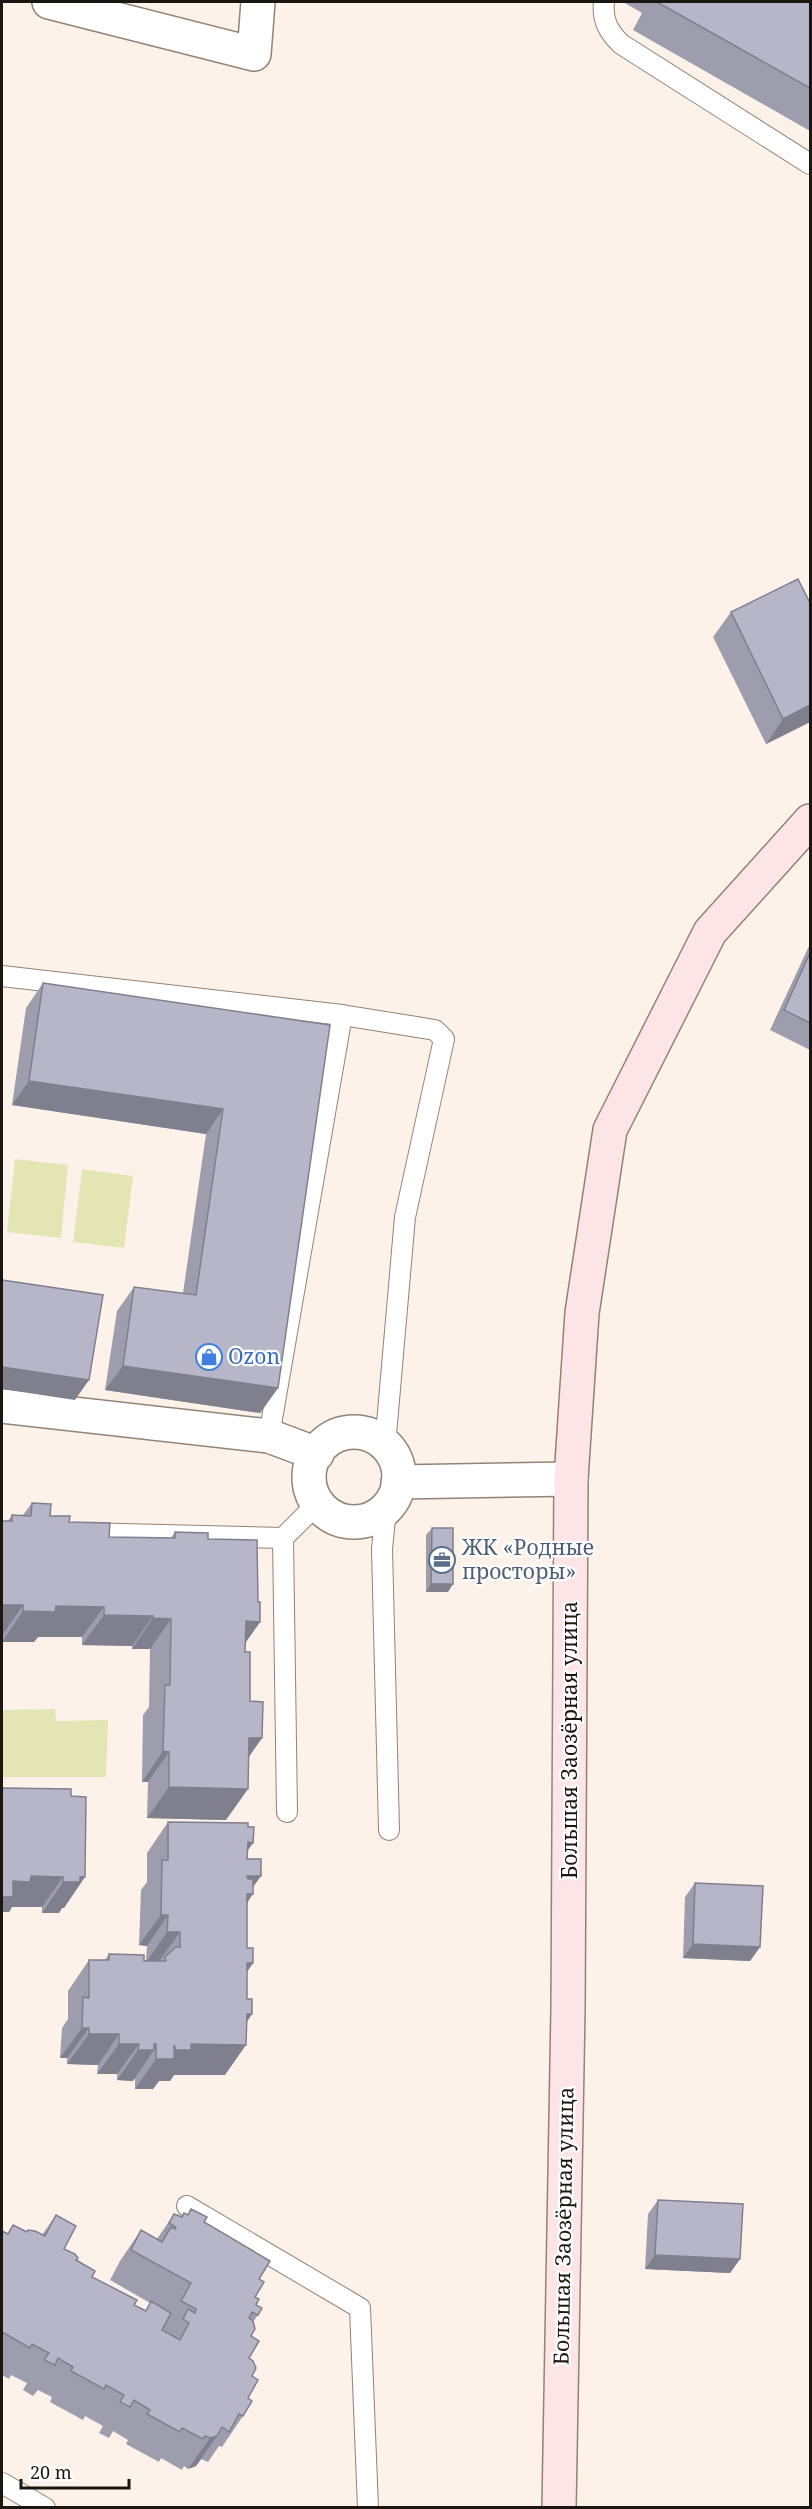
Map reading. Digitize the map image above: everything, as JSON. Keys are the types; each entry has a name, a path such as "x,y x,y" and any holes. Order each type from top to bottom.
{"street":[{"path":"49,2 254,54 258,2"},
{"name":"Большая Заозёрная улица","path":"559,2508 568,2009 571,1479 582,1313 610,1130 710,932 810,821"},
{"path":"2,1406 269,1436 317,1454"},
{"path":"356,1432 370,1435 385,1446 392,1453 397,1467 392,1496 373,1518 350,1522 328,1515 317,1504 310,1490 308,1476 311,1462 328,1440 342,1433 356,1432"},
{"path":"392,1496 571,1479"}],"lane":[{"path":"604,2 603,13 608,31 621,44 810,164"},
{"path":"2,976 342,1015 435,1030 444,1039 405,1217 385,1446"},
{"path":"269,1436 342,1015"},
{"path":"389,1830 382,1550 392,1496"},
{"path":"287,1812 283,1538 317,1504"},
{"path":"60,1532 283,1538"},
{"path":"187,2206 360,2308 368,2508"},
{"path":"2,2483 45,2508"}],"green space":[{"path":"15,1159 68,1165 61,1238 7,1232"},
{"path":"82,1169 133,1176 124,1248 73,1242"},
{"path":"55,1709 56,1721 108,1720 106,1777 2,1777 2,1710"}],"building":[{"path":"657,2 810,2 810,88"},
{"path":"798,579 810,603 810,705 783,719 731,612"},
{"path":"810,953 810,1023 784,1010"},
{"path":"43,983 330,1025 278,1388 123,1366 134,1287 196,1295 223,1109 29,1081"},
{"path":"2,1280 103,1295 89,1380 2,1367"},
{"path":"32,1503 51,1504 50,1516 70,1516 69,1522 110,1523 109,1537 175,1538 175,1532 208,1533 208,1539 257,1540 260,1622 246,1621 245,1652 250,1652 250,1701 263,1702 262,1738 249,1738 248,1789 169,1787 169,1752 163,1751 165,1685 170,1685 171,1619 153,1618 153,1616 104,1615 104,1607 56,1606 55,1612 23,1611 23,1605 2,1605 2,1521 12,1521 12,1515 31,1516"},
{"path":"432,1528 453,1528 453,1584 431,1584"},
{"path":"2,1788 71,1789 71,1796 86,1797 85,1877 80,1877 80,1882 63,1882 63,1877 31,1876 30,1882 13,1881 13,1897 2,1897"},
{"path":"168,1822 248,1823 248,1827 254,1827 253,1843 248,1842 247,1859 261,1859 261,1876 247,1876 248,1879 253,1879 253,1894 247,1894 247,1948 253,1948 253,1963 247,1963 247,1999 252,1999 252,2014 247,2014 246,2045 191,2044 191,2050 176,2050 174,2045 174,2059 156,2059 156,2044 154,2044 154,2050 138,2050 139,2044 119,2044 119,2034 89,2034 89,2028 82,2028 83,1997 89,1998 89,1960 109,1960 109,1954 144,1955 144,1961 166,1961 165,1957 176,1947 180,1947 180,1932 167,1932 168,1915 161,1915 162,1860 168,1860"},
{"path":"695,1883 763,1886 760,1947 693,1944"},
{"path":"658,2200 743,2204 740,2259 655,2255"},
{"path":"191,2209 207,2217 204,2222 270,2261 259,2279 264,2282 255,2297 259,2299 256,2305 262,2308 258,2315 252,2312 249,2318 253,2321 255,2329 251,2336 259,2341 249,2358 256,2368 252,2376 258,2380 248,2398 252,2401 243,2416 239,2414 229,2432 222,2427 217,2436 210,2438 205,2436 203,2439 182,2428 180,2432 147,2414 150,2410 134,2400 130,2407 120,2402 124,2395 106,2385 104,2389 71,2371 73,2367 58,2358 55,2365 44,2360 49,2353 32,2344 30,2348 2,2332 2,2231 8,2234 13,2225 27,2232 28,2230 35,2231 45,2236 56,2215 76,2226 64,2249 75,2254 78,2258 76,2260 95,2271 92,2277 137,2300 134,2305 146,2311 151,2301 171,2313 162,2330 180,2340 189,2323 183,2319 188,2309 195,2313 196,2309 181,2301 191,2283 131,2250 141,2230 162,2242 171,2227 175,2229 176,2227 169,2223 174,2214 182,2217 184,2213 188,2215"}],"place":[{"name":"Ozon","path":"209,1357"},
{"name":"ЖК «Родные просторы»","path":"442,1560"}]}
